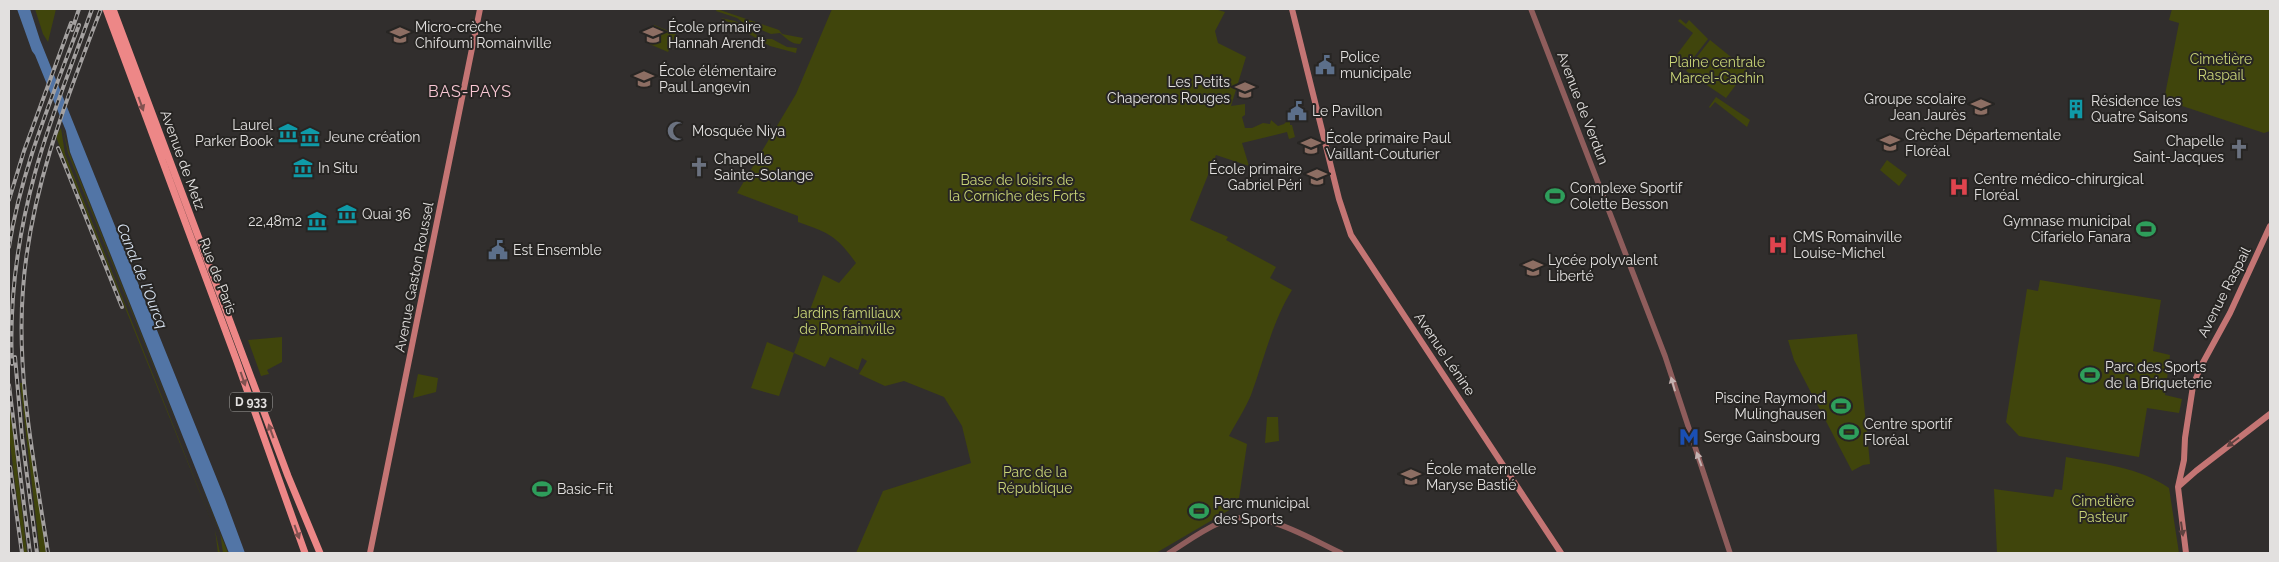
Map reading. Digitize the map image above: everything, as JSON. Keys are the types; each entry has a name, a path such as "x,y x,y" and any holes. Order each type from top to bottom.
{"main road":[{"name":"Avenue Gaston Roussel","path":"371,552 480,9"},
{"name":"Avenue Lénine","path":"1292,9 1340,203 1352,235 1561,553"},
{"name":"Avenue de Metz","path":"109,11 289,481 320,553"},
{"name":"Rue de Paris","path":"109,11 306,553"},
{"name":"Avenue Raspail","path":"2186,553 2178,487 2195,380 2232,308 2270,226"},
{"path":"2178,487 2270,414"}],"street":[{"name":"Avenue de Verdun","path":"1531,9 1665,356 1730,553"},
{"path":"1170,553 1220,522 1247,517 1282,526 1341,553"}],"green space":[{"path":"35,9 56,9 48,42 43,34"},
{"path":"717,9 779,30 782,34 803,38 800,44 797,44 789,41 780,33 771,34 757,28 753,30 737,18 716,11"},
{"name":"Base de loisirs de la Corniche des Forts","path":"832,9 1215,9 1225,12 1215,31 1218,43 1246,57 1231,106 1245,104 1245,115 1242,117 1245,128 1252,128 1263,123 1270,124 1271,120 1278,126 1284,124 1290,118 1290,125 1292,125 1295,137 1289,139 1287,132 1242,143 1249,166 1216,155 1190,220 1228,237 1226,240 1276,267 1270,278 1292,290 1279,315 1251,395 1229,436 1247,444 1238,505 1156,553 856,553 883,491 971,463 962,426 944,397 904,381 885,386 859,374 867,361 862,358 858,370 830,357 825,367 794,353 823,275 839,283 856,263 843,246 831,236 798,222 798,216 737,193 796,94"},
{"name":"Cimetière Raspail","path":"2172,9 2270,9 2270,131 2264,133 2164,100 2179,23 2169,20"},
{"path":"721,18 735,21 763,39 772,39 787,47 797,48 796,53 770,46"},
{"name":"Plaine centrale Marcel-Cachin","path":"1680,19 1686,24 1689,20 1708,39 1684,70 1672,61 1693,33 1678,21"},
{"path":"654,25 676,34 668,52 647,43"},
{"name":"Plaine centrale Marcel-Cachin","path":"1710,40 1747,70 1726,98 1686,71"},
{"path":"1716,97 1750,120 1747,127 1715,102 1710,108"},
{"path":"62,125 69,152 191,460 68,153"},
{"path":"61,128 65,154 215,530 56,137"},
{"path":"1887,160 1907,175 1899,186 1880,170"},
{"name":"Parc des Sports de la Briqueterie","path":"2040,280 2161,300 2153,351 2170,355 2165,395 2182,399 2179,413 2147,408 2139,457 2019,436 2006,422 2027,289 2038,291"},
{"name":"Centre sportif Floréal","path":"1857,334 1870,464 1863,465 1852,471 1794,360 1788,340"},
{"path":"282,337 282,362 267,370 269,374 261,376 248,340"},
{"path":"767,342 794,353 779,396 751,388"},
{"path":"418,374 438,378 436,392 413,398"},
{"path":"20,383 22,383 46,553 40,553"},
{"path":"9,400 27,553 24,553 9,435"},
{"path":"1267,417 1278,417 1279,441 1265,443"},
{"name":"Cimetière Pasteur","path":"2066,457 2133,471 2145,475 2169,488 2179,553 1997,553 1994,489 2053,497 2055,489 2062,490"},
{"path":"215,530 220,553 218,553"},
{"path":"220,533 228,553 223,553"}],"water":[{"path":"17,9 30,9 40,40 245,553 229,553 70,152 66,131 32,51"}],"railway":[{"path":"72,30 79,9"},
{"path":"12,364 13,292 19,244 29,196 48,131 92,9"},
{"path":"48,553 24,388 22,355 23,289 33,217 51,146 101,9"},
{"path":"9,200 24,151 71,23"},
{"path":"9,247 14,218 29,162 79,25"},
{"path":"58,148 122,307"},
{"path":"15,357 22,437 37,553"},
{"path":"9,385 30,553"},
{"path":"10,467 22,553"}],"place":[{"name":"Micro-crèche Chifoumi Romainville","path":"400,35"},
{"name":"École primaire Hannah Arendt","path":"653,35"},
{"name":"Police municipale","path":"1325,65"},
{"name":"École élémentaire Paul Langevin","path":"644,79"},
{"name":"Les Petits Chaperons Rouges","path":"1245,90"},
{"name":"Groupe scolaire Jean Jaurès","path":"1981,107"},
{"name":"Résidence les Quatre Saisons","path":"2076,109"},
{"name":"Le Pavillon","path":"1297,111"},
{"name":"Mosquée Niya","path":"677,131"},
{"name":"Laurel Parker Book","path":"288,133"},
{"name":"Jeune création","path":"310,137"},
{"name":"Crèche Départementale Floréal","path":"1890,143"},
{"name":"École primaire Paul Vaillant-Couturier","path":"1311,146"},
{"name":"Chapelle Saint-Jacques","path":"2239,149"},
{"name":"Chapelle Sainte-Solange","path":"699,167"},
{"name":"In Situ","path":"303,168"},
{"name":"École primaire Gabriel Péri","path":"1317,177"},
{"name":"Centre médico-chirurgical Floréal","path":"1959,187"},
{"name":"Complexe Sportif Colette Besson","path":"1555,196"},
{"name":"Quai 36","path":"347,214"},
{"name":"22,48m2","path":"317,221"},
{"name":"Gymnase municipal Cifarielo Fanara","path":"2146,229"},
{"name":"CMS Romainville Louise-Michel","path":"1778,245"},
{"name":"Est Ensemble","path":"498,250"},
{"name":"Lycée polyvalent Liberté","path":"1533,268"},
{"name":"Parc des Sports de la Briqueterie","path":"2090,375"},
{"name":"Piscine Raymond Mulinghausen","path":"1841,406"},
{"name":"Centre sportif Floréal","path":"1849,432"},
{"name":"Serge Gainsbourg","path":"1689,437"},
{"name":"École maternelle Maryse Bastié","path":"1411,477"},
{"name":"Basic-Fit","path":"542,489"},
{"name":"Parc municipal des Sports","path":"1199,511"}],"district":[{"name":"BAS-PAYS","path":"470,91"}],"water label":[{"name":"Canal de l'Ourcq","path":"142,276"}],"park label":[{"name":"Jardins familiaux de Romainville","path":"847,322"},
{"name":"Parc de la République","path":"1035,480"}]}
